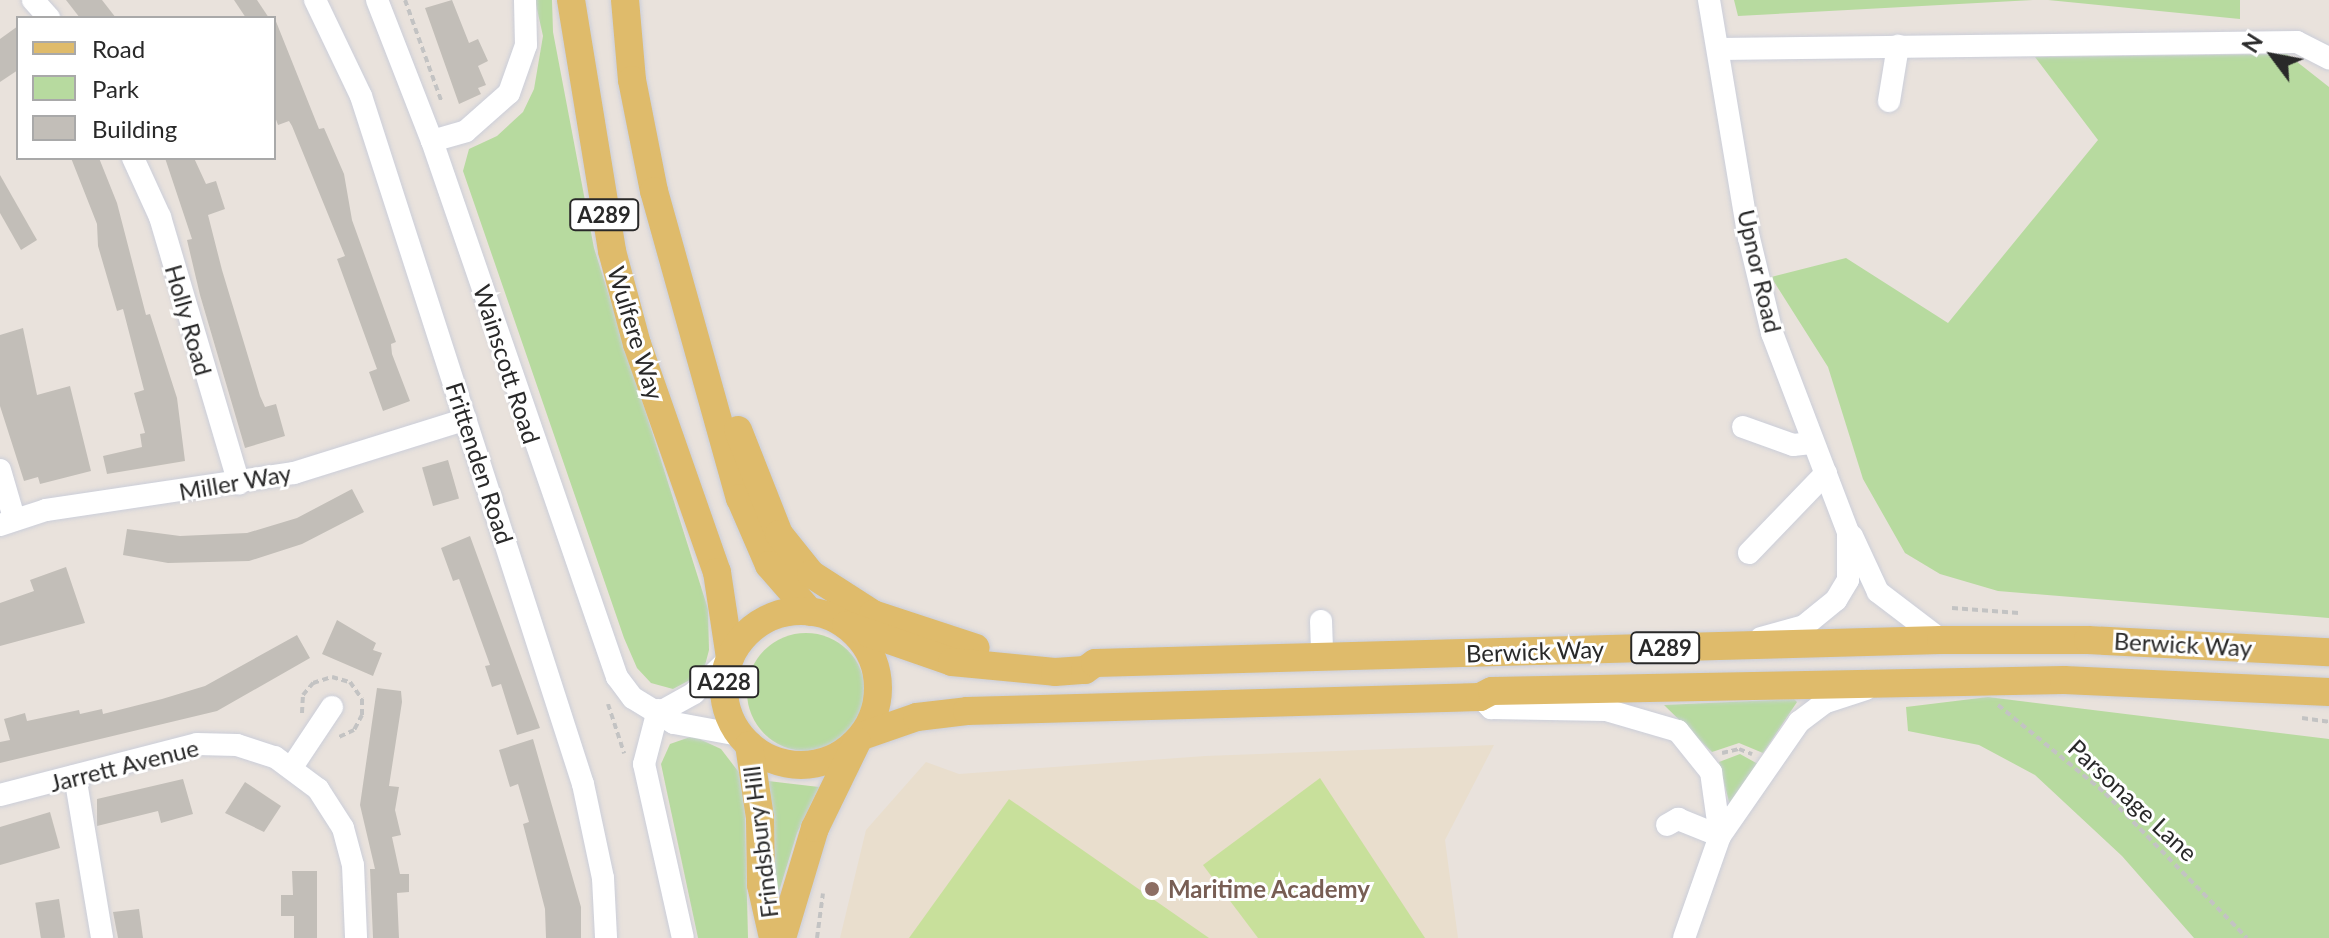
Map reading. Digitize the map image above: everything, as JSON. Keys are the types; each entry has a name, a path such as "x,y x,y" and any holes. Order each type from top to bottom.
{"main road":[{"name":"Wulfere Way","path":"571,0 612,251 637,344 717,572 730,658"},
{"name":"A289","path":"625,0 632,80 680,297 753,536 769,565 810,612"},
{"name":"A289","path":"680,297 728,402 770,516 787,549 811,574 873,614 956,644 1095,663"},
{"name":"A228","path":"744,740 725,701 730,658 759,624 783,613 810,612 846,625"},
{"name":"Berwick Way","path":"846,625 952,662 1055,672 1085,670 1095,663 1941,640 2088,640 2329,652"},
{"path":"744,740 773,760 807,766 835,758 860,739 877,704 877,677 865,644 846,625"},
{"name":"Berwick Way","path":"860,739 917,717 967,711 1480,697 1492,691 2064,680 2329,692"},
{"name":"A289","path":"2248,686 2329,702"},
{"name":"Frindsbury Hill","path":"782,938 815,828 860,739"},
{"name":"Frindsbury Hill","path":"744,740 761,829 761,885 773,938"}],"street":[{"path":"33,0 47,16"},
{"name":"Frittenden Road","path":"315,0 361,96 583,784 603,878 606,938"},
{"path":"432,141 466,131 509,93 526,45 525,0"},
{"name":"Upnor Road","path":"1709,0 1753,252 1772,333 1848,532"},
{"name":"Wainscott Road","path":"384,6 610,662 624,689 674,723 744,740"},
{"path":"1719,49 2297,42 2329,58"},
{"path":"1889,101 1898,46"},
{"name":"Holly Road","path":"134,160 160,217 239,484"},
{"name":"Miller Way","path":"7,522 130,496 239,484 294,473 466,419"},
{"path":"1743,427 1806,448 1813,443"},
{"path":"0,470 7,522"},
{"path":"1749,553 1826,473"},
{"path":"1848,532 1857,541 1878,592 1941,640"},
{"path":"1729,646 1804,626 1825,613 1848,580 1848,532"},
{"path":"1321,621 1322,657"},
{"path":"683,938 644,764 660,711 694,693 730,658"},
{"path":"1684,938 1720,836 1799,722 1826,702 1881,683"},
{"path":"1480,697 1491,708 1606,710 1678,731 1711,772 1720,836"},
{"path":"292,767 332,707"},
{"name":"Jarrett Avenue","path":"0,795 197,744 237,745 292,767 326,799 348,840 356,938"},
{"path":"75,776 102,938"},
{"path":"1667,825 1678,819 1720,836"}],"path":[{"path":"405,0 445,112"},
{"name":"Parsonage Lane","path":"1988,697 2105,793 2247,938"},
{"path":"1718,756 1739,749 1759,758"},
{"path":"817,938 825,882"}],"shaded area":[{"name":"Maritime Academy","path":"1494,745 1445,840 1458,938 840,938 866,830 926,762 959,774 1205,756"}],"green space":[{"path":"535,0 552,0 553,32 594,248 708,609 709,650 703,673 673,689 651,683 637,668 624,638 463,171 469,149 497,136 523,112 534,89 543,36"},
{"path":"1734,0 2033,0 1738,16"},
{"path":"2048,0 2240,0 2240,19"},
{"path":"2287,54 2329,87 2329,618 1998,591 1940,574 1905,553 1863,479 1828,367 1771,277 1846,258 1948,323 2098,140 2035,57"},
{"path":"806,633 829,637 848,650 861,669 865,692 861,715 848,734 829,747 806,751 783,747 764,734 751,715 747,692 751,669 764,650 783,637"},
{"path":"1988,697 2329,739 2329,938 2194,938 2122,856 2035,775 1979,745 1908,731 1906,707"},
{"path":"1794,699 1797,702 1763,753 1739,743 1712,752 1664,705"},
{"path":"693,736 721,749 744,779 748,938 698,938 661,764 670,744"},
{"path":"1740,754 1758,764 1731,810 1719,762"},
{"path":"1320,778 1425,938 1258,938 1203,865"},
{"path":"768,781 819,787 797,833 777,898"},
{"path":"1009,799 1209,938 909,938"}],"building":[{"path":"66,0 102,0 114,16 78,16"},
{"path":"234,0 257,0 268,16 245,16"},
{"path":"452,0 469,43 478,39 488,61 478,66 486,85 478,88 481,94 459,104 425,8"},
{"path":"276,22 319,129 324,128 344,174 352,220 396,342 391,344 392,354 410,401 383,411 369,372 377,369 337,259 345,256 292,126 289,121 278,125"},
{"path":"16,27 16,71 0,82 0,39"},
{"path":"72,160 100,160 117,203 146,315 150,314 177,398 185,461 107,474 103,456 142,447 140,434 145,433 134,393 144,390 123,309 117,311 98,246 97,224"},
{"path":"166,160 195,160 206,184 216,181 225,209 208,215 222,270 260,396 265,407 276,404 285,436 245,448 200,295 187,240 192,239"},
{"path":"0,175 37,240 21,250 0,213"},
{"path":"23,328 37,395 70,386 91,471 40,484 38,477 24,481 0,406 0,335"},
{"path":"448,460 459,498 433,506 422,467"},
{"path":"352,489 364,512 302,544 249,561 168,563 123,555 127,529 180,536 247,533 297,518"},
{"path":"470,536 540,728 517,735 501,684 492,687 485,666 490,665 459,579 453,581 441,548"},
{"path":"66,567 85,623 0,646 0,603 34,591 30,580"},
{"path":"337,620 376,643 373,650 382,653 373,676 322,654"},
{"path":"297,635 310,658 217,711 0,763 0,742 10,740 4,719 25,713 27,721 79,710 80,714 102,709 103,714 162,699 205,686"},
{"path":"377,688 401,691 402,702 389,786 399,787 395,810 401,835 392,837 400,874 409,874 409,892 397,893 399,938 373,938 370,869 375,869 360,805"},
{"path":"533,739 581,907 581,938 546,938 545,909 523,824 529,822 518,784 510,787 499,750"},
{"path":"183,779 193,814 161,823 158,811 97,826 97,799"},
{"path":"245,782 281,806 264,832 225,813"},
{"path":"50,812 60,848 0,865 0,827"},
{"path":"292,871 317,871 317,938 294,938 294,916 281,916 281,895 293,895"},
{"path":"59,899 65,938 41,938 35,903"},
{"path":"139,909 143,938 118,938 113,912"}],"place":[{"name":"Maritime Academy","path":"1152,889"}]}
